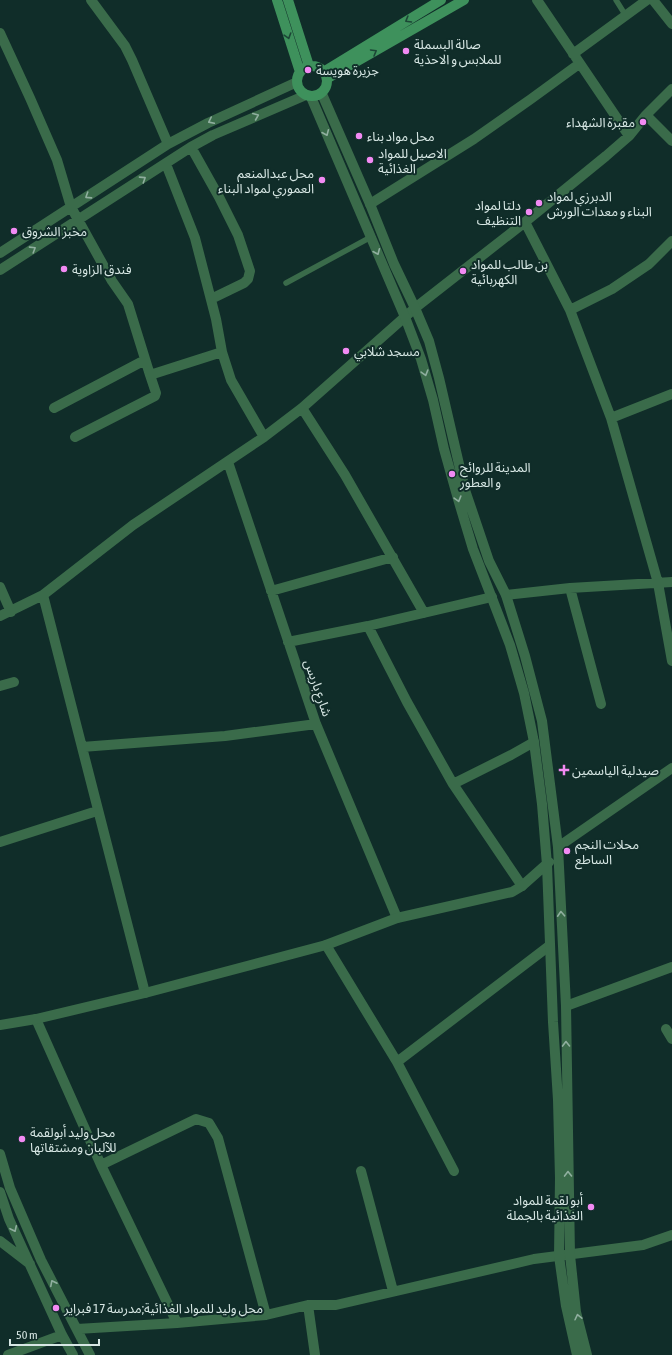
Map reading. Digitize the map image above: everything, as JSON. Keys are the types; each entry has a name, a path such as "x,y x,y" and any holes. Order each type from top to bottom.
{"main road":[{"path":"277,0 301,92 308,96 322,94 326,88 326,75"},
{"path":"288,0 310,66"},
{"path":"326,75 441,0"},
{"path":"326,75 464,0"},
{"path":"298,77 304,68 310,66 315,66 326,75"}],"street":[{"path":"91,0 125,46 168,144"},
{"path":"537,0 629,136"},
{"path":"573,54 647,0"},
{"path":"653,0 672,24"},
{"path":"0,33 30,98 56,160 71,207 112,281 128,304 156,393 155,396 75,437"},
{"path":"370,204 474,139 579,64"},
{"path":"0,253 168,144 298,77"},
{"path":"0,616 11,612 43,595 133,525 228,462 302,408 415,308 525,222 606,156 629,136 646,115 672,89"},
{"path":"322,94 370,204 394,264 429,341 470,504 490,561 506,595 526,656 542,721 558,847 566,1006 570,1255 576,1312 587,1355"},
{"path":"0,270 191,147 214,135 308,96 405,317 423,366 433,400 444,450 473,549 510,645 524,693 534,742 542,804 547,865 549,946 558,1108 560,1178 559,1256 566,1306 577,1355"},
{"path":"646,115 672,141"},
{"path":"191,147 238,235 250,271 248,279 244,283 211,299"},
{"path":"166,164 195,238 218,326 222,352 231,380 264,437"},
{"path":"525,222 570,310 611,418 658,583 672,661"},
{"path":"570,310 612,289 649,264 672,240"},
{"path":"150,375 222,352"},
{"path":"54,408 145,360"},
{"path":"611,418 672,394"},
{"path":"302,408 345,475 424,613"},
{"name":"شارع باريس","path":"228,462 316,724 397,918"},
{"path":"271,591 393,557"},
{"path":"506,595 570,588 672,582"},
{"path":"0,587 11,612"},
{"path":"570,588 601,704"},
{"path":"43,595 145,993"},
{"path":"288,642 368,626 492,597"},
{"path":"368,626 407,702 453,784 522,886"},
{"path":"0,686 14,682"},
{"path":"82,747 225,736 316,724"},
{"path":"453,784 534,742"},
{"path":"0,1025 36,1019 145,993 326,945 397,918 512,892 522,886 547,865 558,847 672,768"},
{"path":"0,842 98,811"},
{"path":"326,945 397,1062 454,1171"},
{"path":"397,1062 549,946"},
{"path":"566,1006 672,967"},
{"path":"36,1019 101,1165 177,1323"},
{"path":"666,1029 672,1039"},
{"path":"101,1165 196,1119 209,1123 218,1138 266,1315"},
{"path":"0,1154 10,1188 41,1260 90,1355"},
{"path":"361,1171 393,1291"},
{"path":"0,1192 10,1219 62,1335 73,1355"},
{"path":"77,1329 177,1323 266,1315 308,1305 336,1305 534,1259 643,1245 672,1235"},
{"path":"0,1241 31,1265"},
{"path":"308,1305 316,1355"},
{"path":"8,1355 62,1335"}],"lane":[{"path":"616,0 626,16"},
{"path":"286,283 371,238"}],"place":[{"name":"صالة البسملة للملابس و الاحذية","path":"406,51"},
{"name":"جزيرة هويسة","path":"308,70"},
{"name":"مقبرة الشهداء","path":"643,122"},
{"name":"محل مواد بناء","path":"359,136"},
{"name":"الاصيل للمواد الغذائية","path":"370,160"},
{"name":"محل عبدالمنعم العموري لمواد البناء","path":"322,180"},
{"name":"الدبرزي لمواد البناء و معدات الورش","path":"539,203"},
{"name":"دلتا لمواد التنظيف","path":"529,212"},
{"name":"مخبز الشروق","path":"14,231"},
{"name":"فندق الزاوية","path":"64,269"},
{"name":"بن طالب للمواد الكهربائية","path":"463,271"},
{"name":"مسجد شلابي","path":"346,351"},
{"name":"المدينة للروائح و العطور","path":"452,474"},
{"name":"صيدلية الياسمين","path":"564,770"},
{"name":"محلات النجم الساطع","path":"567,851"},
{"name":"محل وليد أبولقمة للآلبان ومشتقاتها","path":"22,1139"},
{"name":"أبو لقمة للمواد الغذائية بالجملة","path":"591,1207"},
{"name":"محل وليد للمواد الغذائية;مدرسة 17 فبراير","path":"56,1308"}]}
